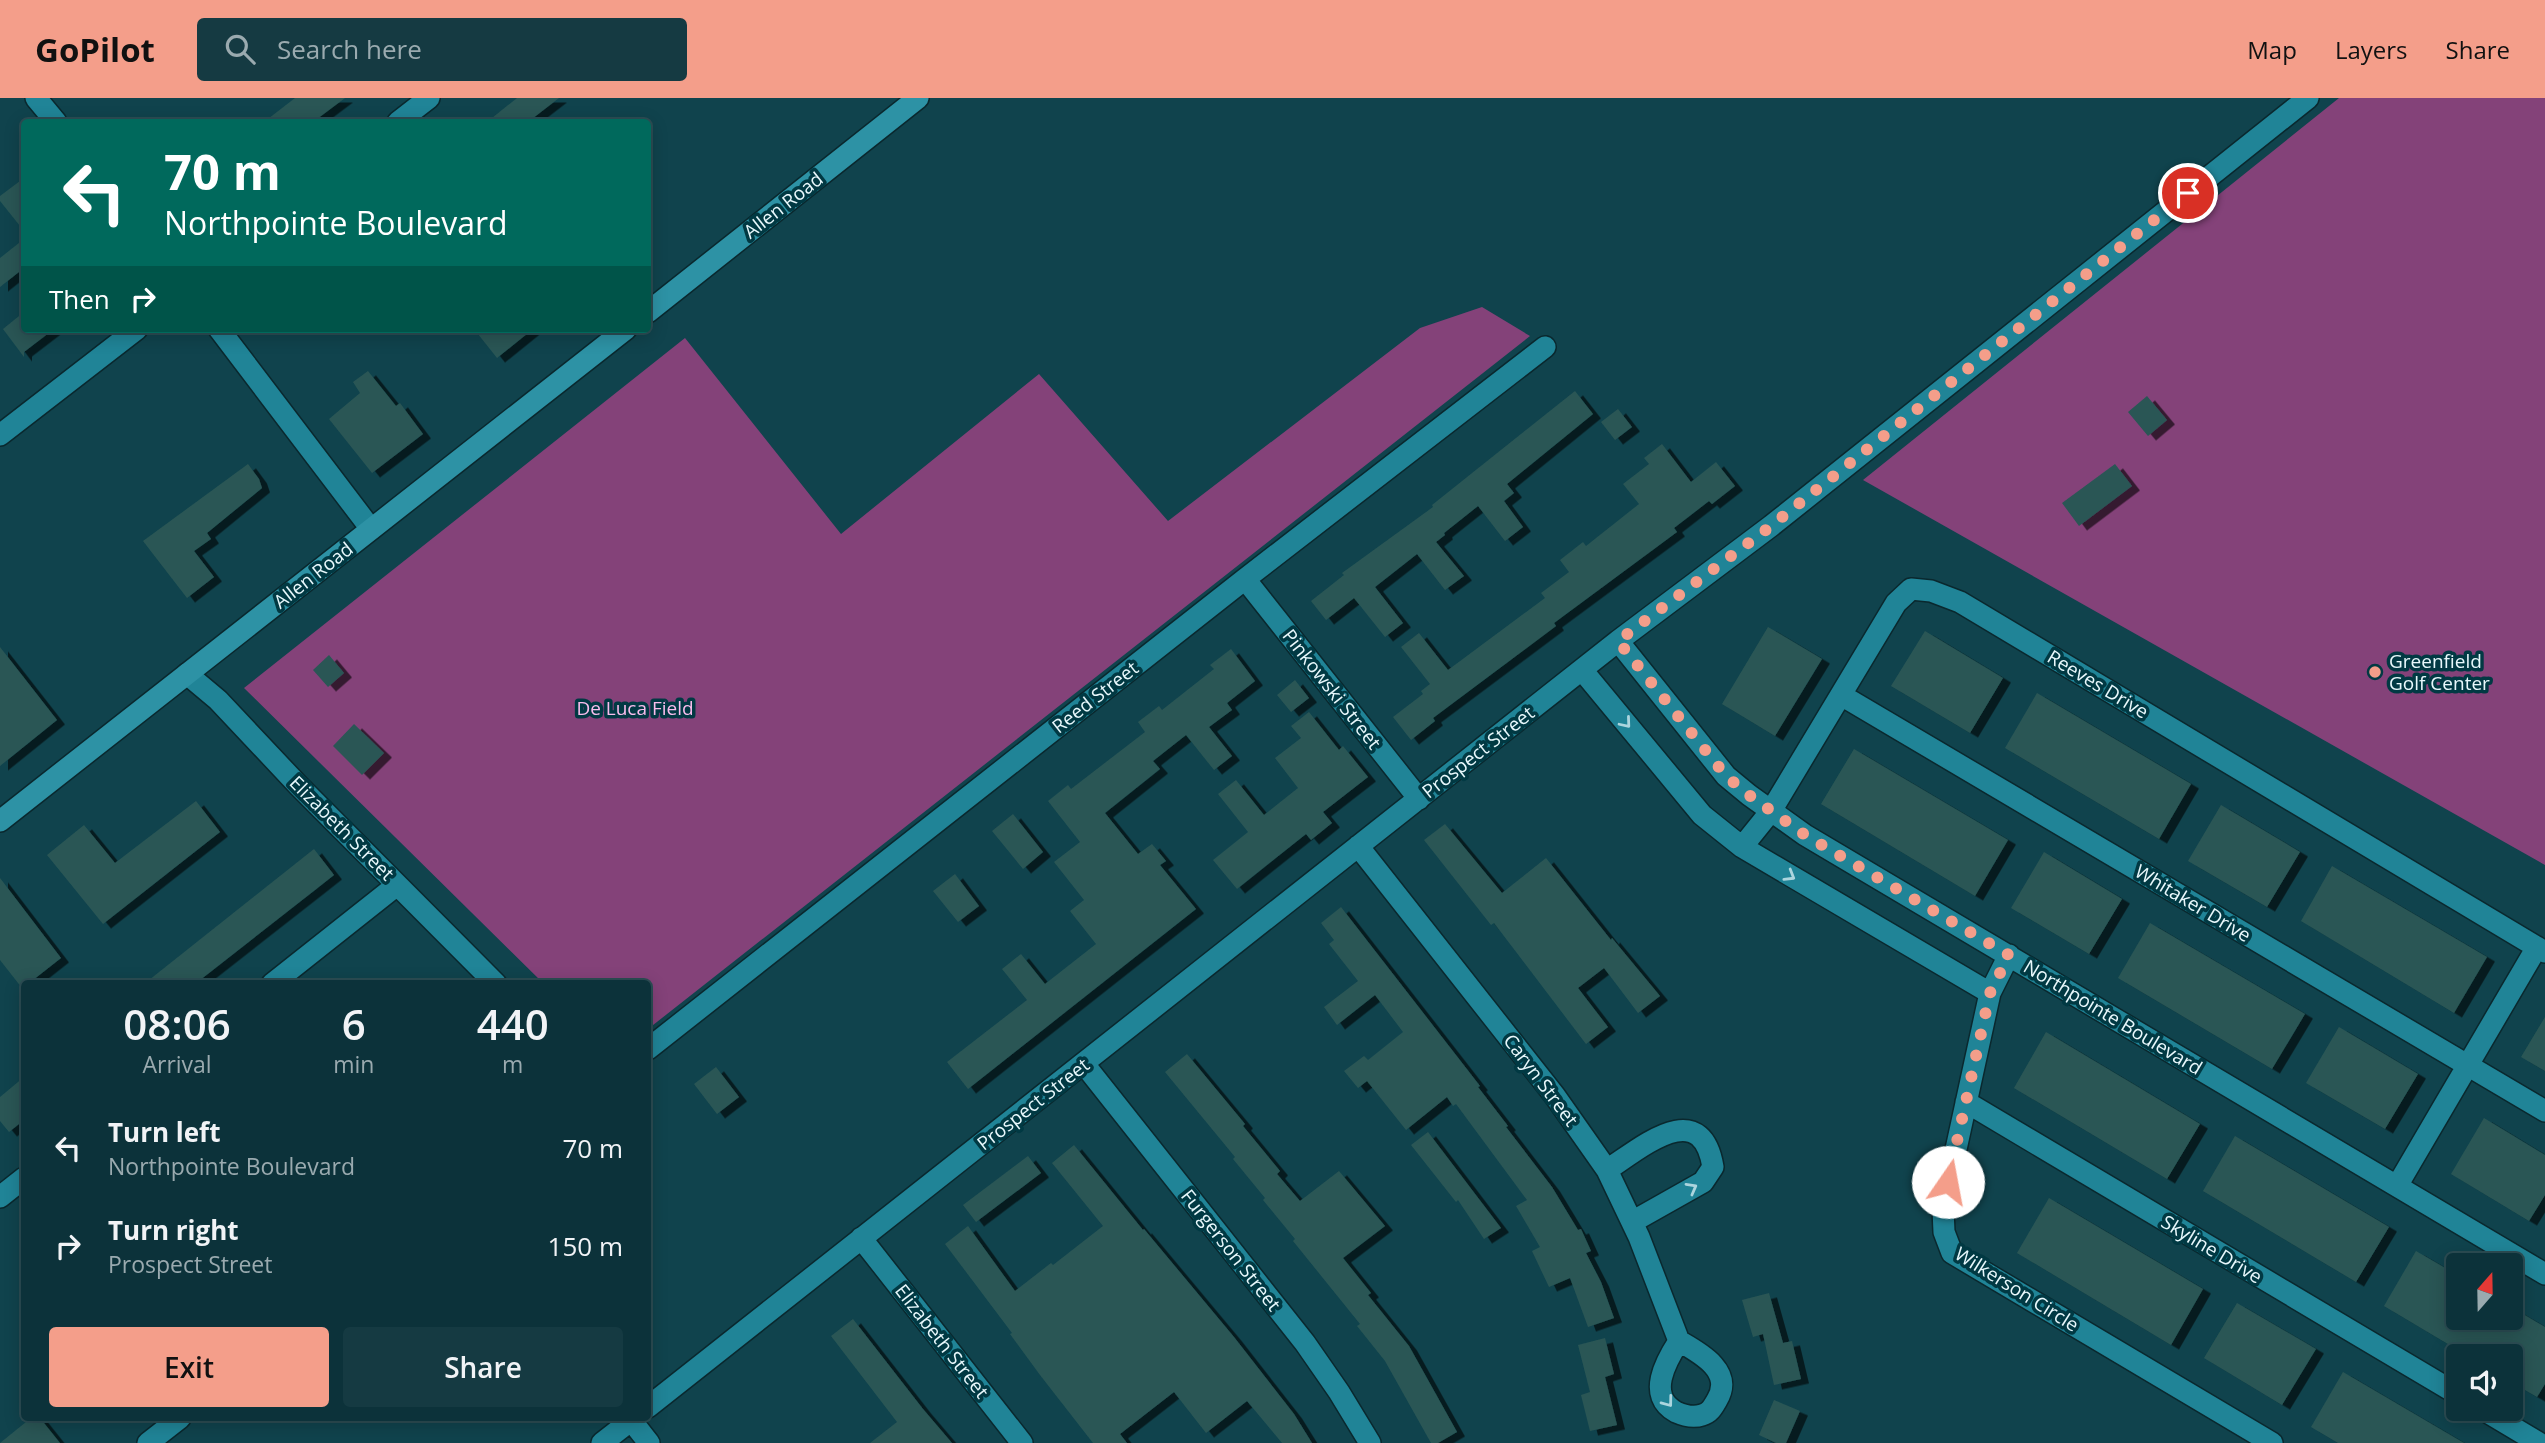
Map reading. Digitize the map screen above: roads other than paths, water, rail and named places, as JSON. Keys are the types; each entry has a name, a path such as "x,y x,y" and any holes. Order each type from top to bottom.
{"main road":[{"name":"Allen Road","path":"651,310 918,98"},
{"name":"Allen Road","path":"0,821 621,333"}],"street":[{"path":"36,98 54,119"},
{"path":"402,119 429,98"},
{"name":"Prospect Street","path":"651,1405 1618,641 1771,526 2308,98"},
{"path":"0,435 132,333"},
{"path":"222,333 370,529"},
{"name":"Reed Street","path":"651,1047 1245,579 1545,347"},
{"name":"Pinkowski Street","path":"1245,579 1419,799"},
{"name":"Reeves Drive","path":"1742,847 1771,811 1896,603 1911,589 1931,591 1961,602 2541,949"},
{"name":"Northpointe Boulevard","path":"1618,641 1726,776 1805,835 2545,1274"},
{"path":"1582,670 1702,815 1742,847 1990,993"},
{"name":"Elizabeth Street","path":"187,674 218,700 298,785 492,980"},
{"name":"Whitaker Drive","path":"1841,695 2545,1111"},
{"name":"Caryn Street","path":"1358,846 1555,1096 1607,1170 1632,1222 1679,1341"},
{"path":"277,980 397,885"},
{"path":"2397,1186 2468,1065 2541,949"},
{"name":"Wilkerson Circle","path":"2009,955 1990,993 1943,1209 1944,1232 1952,1253 2272,1443"},
{"name":"Furgerson Street","path":"1084,1063 1305,1343 1370,1443"},
{"name":"Skyline Drive","path":"1966,1102 2446,1387"},
{"path":"1607,1170 1662,1134 1678,1129 1699,1134 1710,1149 1713,1167 1703,1182 1632,1222"},
{"path":"0,1197 21,1180"},
{"name":"Elizabeth Street","path":"861,1238 1022,1443"},
{"path":"148,1443 176,1421"},
{"path":"602,1443 630,1421"},
{"path":"633,1421 649,1443"},
{"path":"2502,1421 2539,1443"}],"place":[{"name":"Greenfield Golf Center","path":"2375,672"}],"park label":[{"name":"De Luca Field","path":"635,708"}]}
